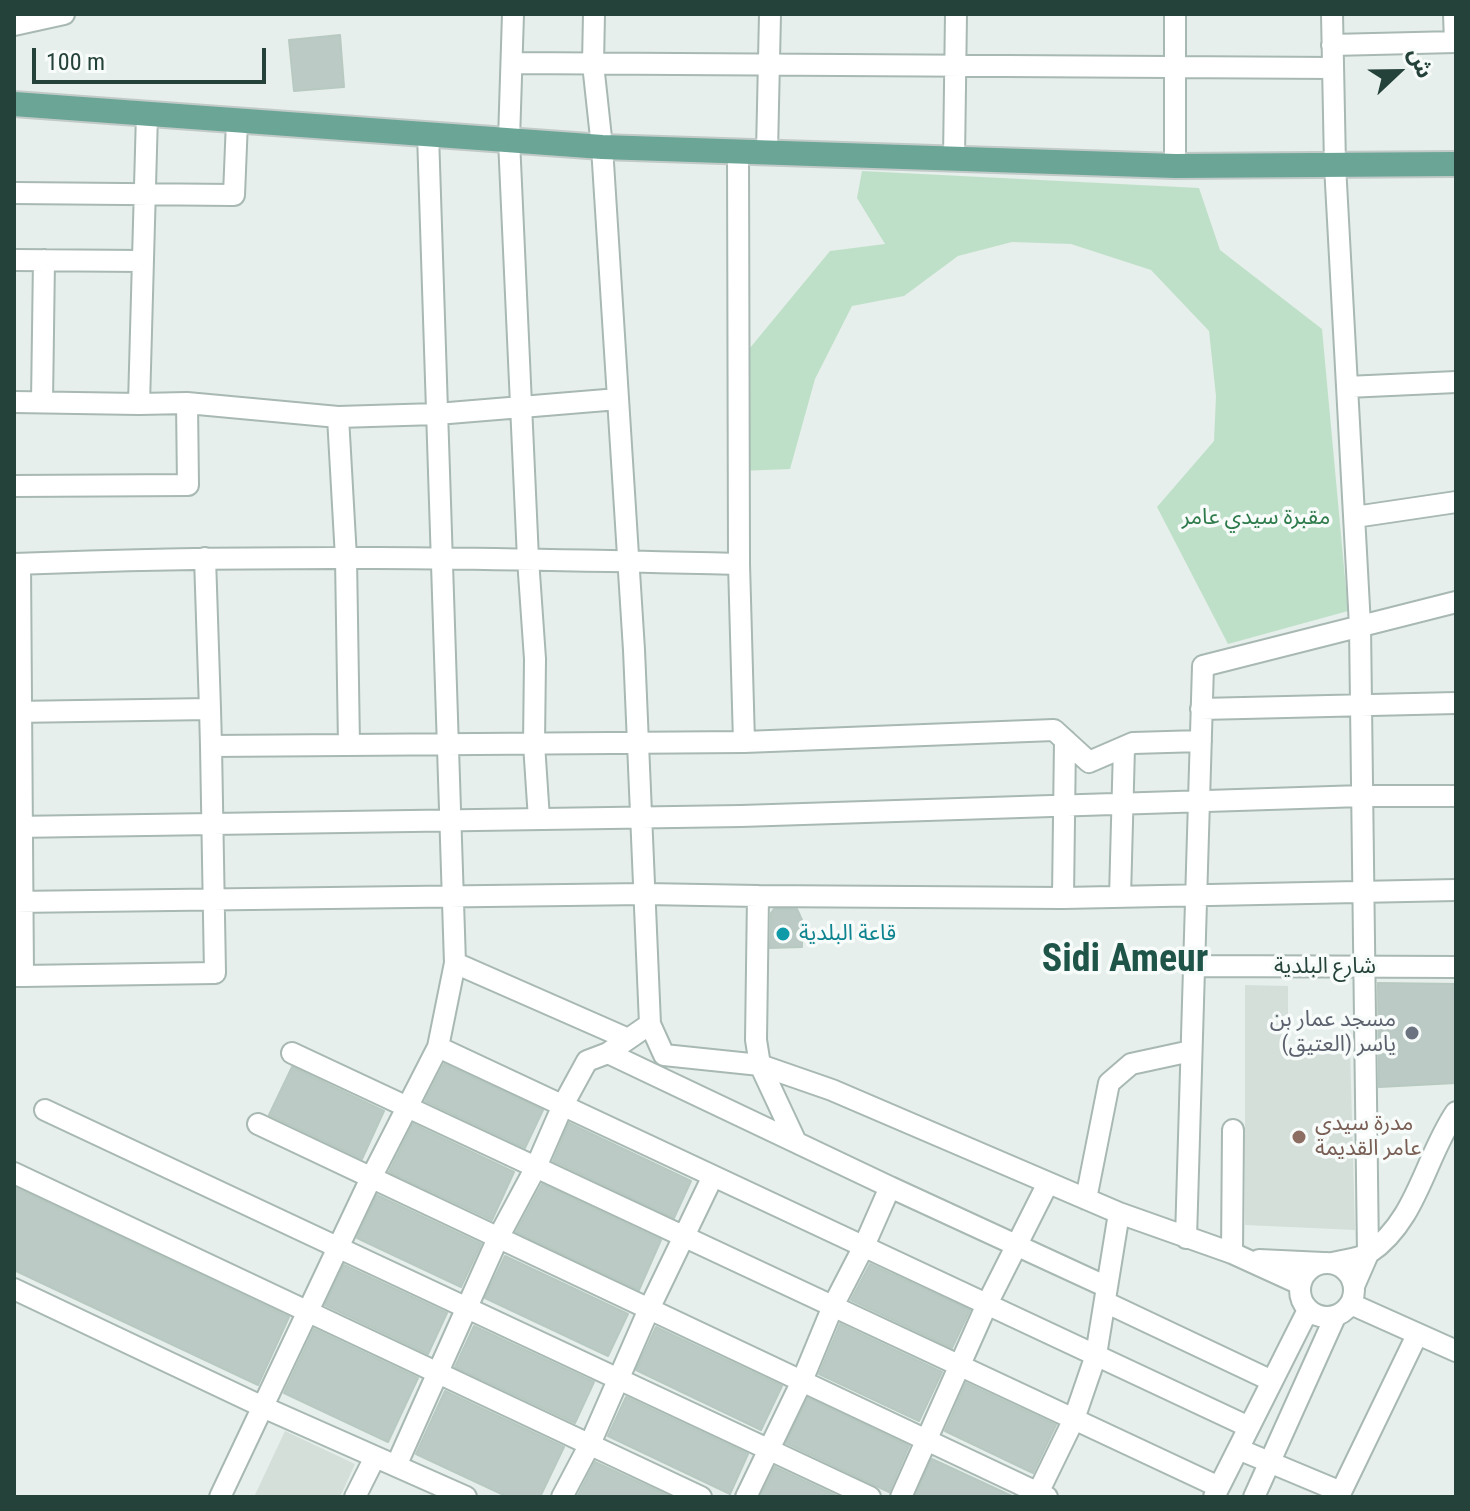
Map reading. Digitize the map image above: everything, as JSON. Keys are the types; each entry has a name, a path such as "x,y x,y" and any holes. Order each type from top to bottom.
{"main road":[{"path":"14,104 602,147 1175,166 1456,164"}],"street":[{"path":"14,25 64,14"},
{"path":"513,14 509,140 535,659 534,744 539,819"},
{"path":"594,14 593,64 602,147 629,561 650,1024 664,1055 760,1065 832,1090 1119,1213 1239,1256 1300,1284"},
{"path":"767,152 770,14"},
{"path":"954,158 956,14"},
{"path":"1175,14 1175,166"},
{"path":"1332,14 1335,165 1360,626 1368,1254"},
{"path":"1332,45 1456,42 1454,14"},
{"path":"513,63 1333,68"},
{"path":"139,404 147,114"},
{"path":"14,193 234,195 237,121"},
{"path":"220,1497 371,1178 438,1047 455,963 428,134"},
{"path":"738,151 739,564 744,742"},
{"path":"14,260 143,261"},
{"path":"42,402 44,260"},
{"path":"1347,387 1456,382"},
{"path":"14,402 187,403 338,417 437,414 618,399"},
{"path":"14,486 188,485 187,403"},
{"path":"338,417 346,558 349,745"},
{"path":"1355,517 1456,502"},
{"path":"205,558 215,973 19,976 17,564 205,558 346,558 739,564"},
{"path":"1186,1238 1203,666 1456,602"},
{"path":"1201,709 1456,703"},
{"path":"17,712 210,709"},
{"path":"211,746 744,742 1054,730 1089,762 1133,743 1201,741"},
{"path":"1063,898 1065,740"},
{"path":"1120,897 1124,747"},
{"path":"18,827 642,818 1362,796 1456,796"},
{"path":"18,902 645,894 1063,898 1456,890"},
{"path":"758,896 756,1040 760,1065 796,1142"},
{"path":"455,963 628,1039"},
{"name":"شارع البلدية","path":"1194,966 1456,967"},
{"path":"396,1466 498,1238 587,1061 608,1053 650,1024"},
{"path":"438,1047 1249,1427"},
{"path":"1086,1199 1109,1083 1131,1064 1191,1051"},
{"path":"292,1053 1074,1419 1217,1492 1308,1310"},
{"path":"608,1053 1015,1245 1272,1381"},
{"path":"45,1110 870,1497"},
{"path":"1254,1497 1368,1254 1403,1219 1443,1131 1456,1112"},
{"path":"258,1124 1041,1496 1074,1419 1096,1355 1119,1213"},
{"path":"1233,1130 1239,1256"},
{"path":"14,1173 701,1497"},
{"path":"562,1497 590,1444 649,1309 713,1176"},
{"path":"901,1497 987,1304 1048,1183"},
{"path":"746,1497 890,1187"},
{"path":"1368,1254 1312,1266 1300,1284 1302,1302 1308,1310 1316,1315 1347,1302 1456,1351"},
{"path":"1239,1256 1328,1263 1350,1275 1347,1302"},
{"path":"14,1289 263,1407 466,1497"},
{"path":"1238,1449 1341,1492 1417,1335"},
{"path":"355,1497 375,1457"}],"shaded area":[{"name":"مدرة سيدي عامر القديمة","path":"1245,985 1288,986 1288,1049 1350,1047 1355,1230 1245,1225"},
{"path":"285,1431 355,1464 340,1497 254,1497"}],"green space":[{"name":"مقبرة سيدي عامر","path":"862,171 1199,188 1220,250 1322,329 1348,611 1228,644 1157,507 1214,441 1216,396 1209,331 1151,270 1071,244 1012,242 958,256 904,296 852,306 815,379 790,469 741,471 740,360 830,251 885,244 857,198"}],"building":[{"path":"340,35 344,87 294,91 289,40"},
{"name":"قاعة البلدية","path":"774,909 797,909 802,920 802,947 770,948 771,913"},
{"name":"مسجد عمار بن ياسر (العتيق)","path":"1378,983 1456,984 1456,1083 1379,1087"},
{"path":"444,1064 543,1110 525,1148 425,1101"},
{"path":"292,1067 384,1111 362,1159 269,1115"},
{"path":"569,1123 691,1181 674,1218 553,1161"},
{"path":"413,1124 514,1172 492,1220 389,1172"},
{"path":"542,1184 661,1240 639,1290 516,1232"},
{"path":"14,1187 289,1317 258,1385 14,1270"},
{"path":"377,1195 481,1244 461,1287 357,1238"},
{"path":"505,1256 628,1314 608,1356 485,1298"},
{"path":"870,1264 970,1310 952,1348 851,1300"},
{"path":"344,1265 447,1313 428,1354 325,1305"},
{"path":"840,1324 942,1372 919,1421 819,1374"},
{"path":"474,1326 594,1382 575,1423 455,1367"},
{"path":"656,1327 782,1386 761,1430 636,1370"},
{"path":"314,1329 418,1378 388,1442 284,1393"},
{"path":"966,1383 1056,1425 1033,1473 945,1431"},
{"path":"445,1391 564,1447 540,1497 508,1497 416,1454"},
{"path":"626,1397 748,1454 730,1494 608,1436"},
{"path":"808,1398 909,1446 889,1492 786,1443"},
{"path":"932,1459 1014,1497 915,1497"},
{"path":"595,1462 671,1497 577,1497"},
{"path":"775,1467 839,1497 760,1497"}],"place":[{"name":"قاعة البلدية","path":"783,934"},
{"name":"مسجد عمار بن ياسر (العتيق)","path":"1412,1033"},
{"name":"مدرة سيدي عامر القديمة","path":"1299,1137"}],"district":[{"name":"Sidi Ameur","path":"1125,961"}]}
